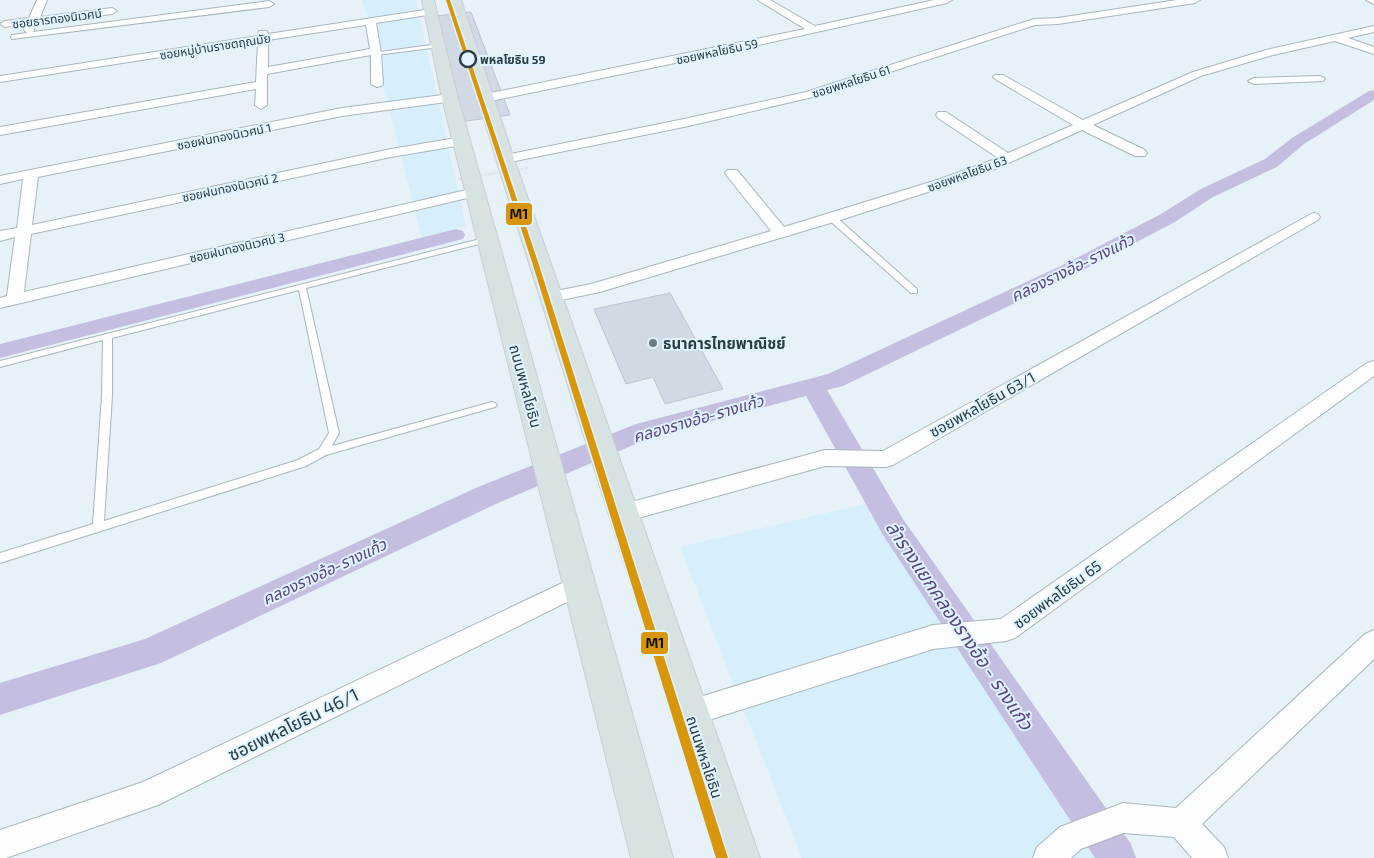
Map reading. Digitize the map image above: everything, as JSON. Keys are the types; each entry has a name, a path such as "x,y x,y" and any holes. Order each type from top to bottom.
{"main road":[{"name":"ถนนพหลโยธิน","path":"455,0 505,159 739,858"},
{"name":"ถนนพหลโยธิน","path":"430,6 450,98 652,858"},
{"path":"486,233 527,223"}],"street":[{"path":"42,0 34,21 21,37 229,4 269,4"},
{"path":"85,14 90,0"},
{"path":"763,0 814,30"},
{"name":"ซอยพหลโยธิน 59","path":"486,98 814,30 947,0"},
{"name":"ซอยพหลโยธิน 61","path":"505,159 684,123 809,95 1034,22 1058,21 1195,0"},
{"name":"ซอยหมู่บ้านราชตฤณมัย","path":"0,73 371,22 430,6"},
{"name":"ซอยหมู่บ้านราชตฤณมัย","path":"0,79 263,36 430,6"},
{"name":"ซอยธารทองนิเวศน์","path":"4,24 123,9"},
{"path":"371,22 377,84"},
{"name":"ซอยพหลโยธิน 63","path":"552,298 594,288 782,233 945,182 1007,158 1197,74 1270,52 1374,29"},
{"path":"261,105 263,36"},
{"path":"1338,38 1374,51"},
{"path":"0,131 263,78 375,52"},
{"path":"1219,68 1274,88"},
{"path":"999,77 1081,124 1140,153"},
{"path":"1245,77 1319,80"},
{"name":"ซอยฝนทองนิเวศน์ 1","path":"0,180 342,112 450,98"},
{"path":"942,115 1007,158"},
{"name":"ซอยฝนทองนิเวศน์ 2","path":"0,236 391,153 462,141"},
{"path":"732,173 782,233"},
{"path":"15,299 31,174"},
{"name":"ซอยฝนทองนิเวศน์ 3","path":"0,303 475,192"},
{"name":"ซอยพหลโยธิน 63/1","path":"624,513 825,458 886,459 1313,217"},
{"name":"ซอยพหลโยธิน 65","path":"690,713 932,637 1006,630 1374,367"},
{"name":"ซอยพหลโยธิน 46/1","path":"0,845 148,795 316,711 579,585"},
{"path":"1181,822 1374,642"},
{"path":"1048,858 1071,838 1123,818 1181,822 1213,858"}],"lane":[{"path":"375,52 438,46"},
{"path":"832,218 914,291"},
{"path":"0,364 302,287 486,233"},
{"path":"302,287 334,433 323,452"},
{"path":"98,527 107,396 108,337"},
{"path":"0,558 302,463 323,452 492,405"}],"path":[{"path":"458,179 528,168"}],"shaded area":[{"path":"362,0 416,0 466,226 422,238 383,86 372,87 367,55 380,53"},
{"path":"869,503 1106,858 802,858 680,547"}],"building":[{"path":"471,12 510,115 452,123 426,17"},
{"name":"ธนาคารไทยพาณิชย์","path":"670,293 723,389 665,404 653,377 626,384 594,309"}],"waterway":[{"name":"คลองรางอ้อ-รางแก้ว","path":"813,386 835,380 1074,267 1168,218 1207,193 1271,163 1298,141 1374,94"},
{"path":"0,351 456,235"},
{"name":"คลองรางอ้อ-รางแก้ว","path":"0,699 150,652 488,495 645,430 813,386"},
{"name":"ลำรางแยกคลองรางอ้อ - รางแก้ว","path":"813,386 893,527 1117,858"}],"transit line":[{"name":"M1","path":"448,0 535,262 722,858"}],"place":[{"name":"พหลโยธิน 59","path":"468,59"},
{"name":"ธนาคารไทยพาณิชย์","path":"653,343"}]}
